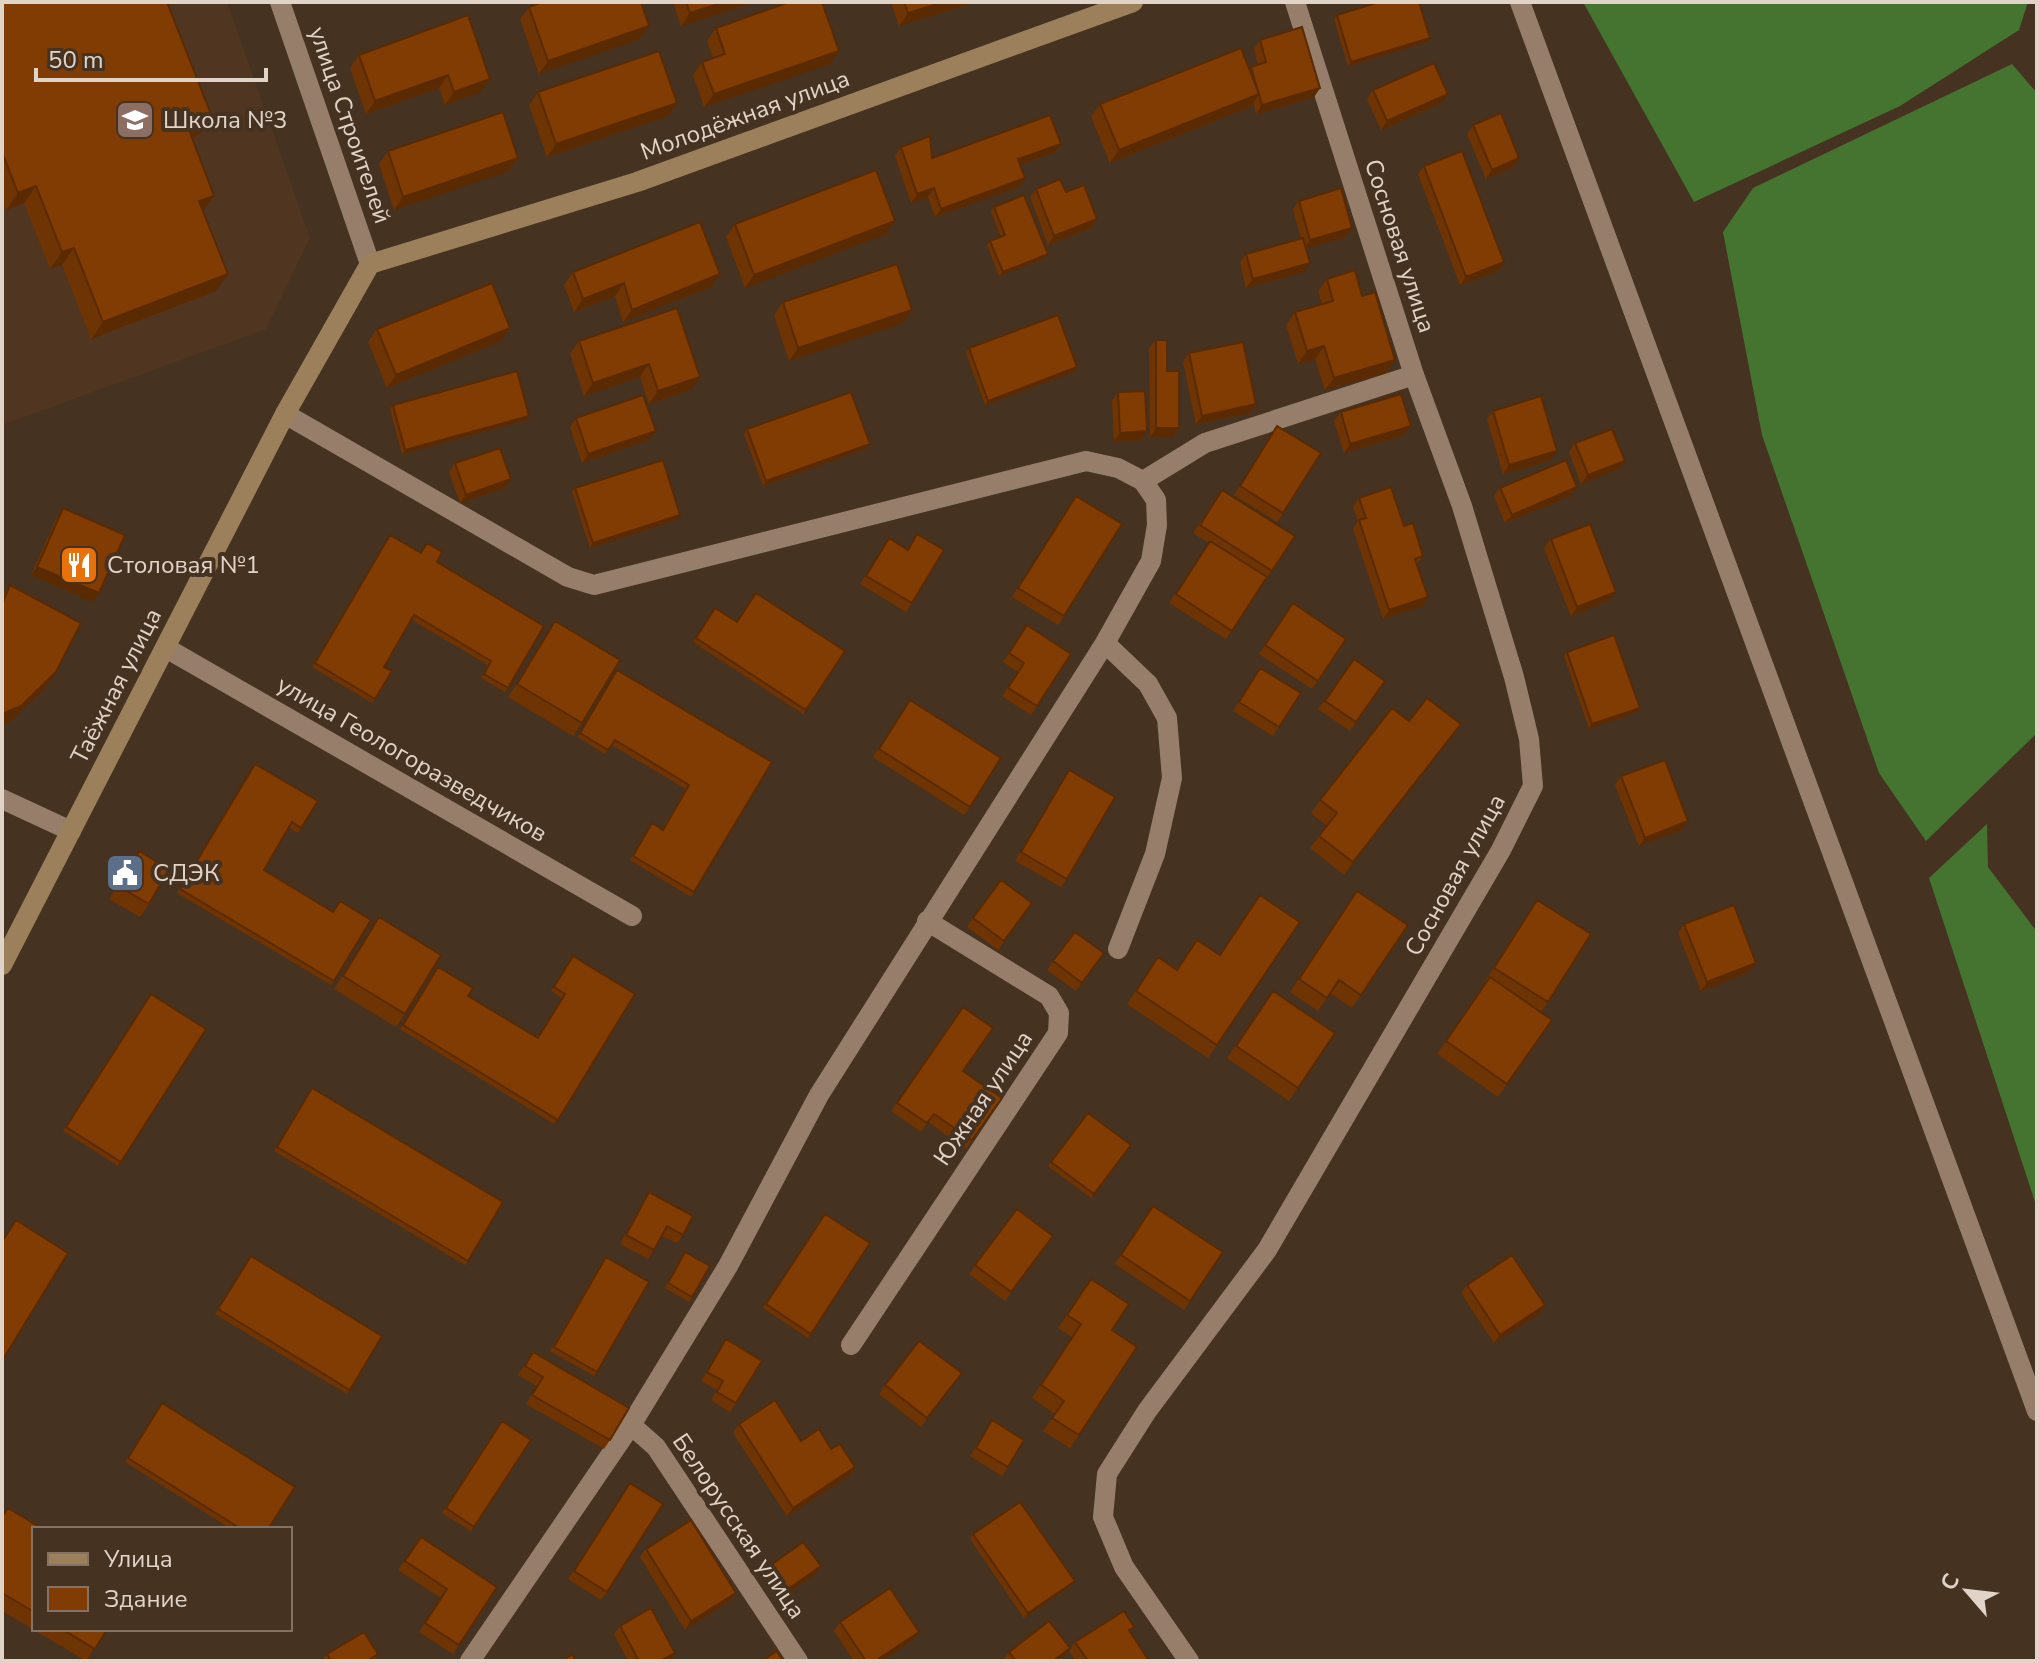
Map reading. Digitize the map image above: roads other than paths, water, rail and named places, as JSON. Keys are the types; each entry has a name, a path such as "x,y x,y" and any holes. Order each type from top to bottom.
{"main road":[{"name":"Молодёжная улица","path":"370,264 637,182 1133,2"},
{"name":"Таёжная улица","path":"2,965 285,414 370,264"}],"street":[{"name":"улица Строителей","path":"280,2 370,264"},
{"name":"Сосновая улица","path":"1189,1661 1124,1567 1103,1517 1107,1474 1147,1411 1267,1250 1501,850 1533,786 1529,739 1514,677 1462,506 1414,375 1295,2"},
{"path":"1520,2 2037,1411"},
{"path":"1143,481 1205,443 1414,375"},
{"path":"285,414 568,577 594,585 1086,461 1118,468 1143,481 1156,500 1157,525 1151,561 1105,643 819,1095 728,1266 631,1425 470,1661"},
{"path":"1105,643 1148,684 1167,718 1172,778 1155,854 1118,949"},
{"name":"улица Геологоразведчиков","path":"166,648 632,916"},
{"path":"2,799 71,831"},
{"name":"Южная улица","path":"851,1345 1058,1033 1059,1013 1049,996 927,921"},
{"name":"Белорусская улица","path":"631,1425 656,1447 798,1661"}],"place":[{"name":"Школа №3","path":"135,120"},
{"name":"Столовая №1","path":"79,565"},
{"name":"СДЭК","path":"125,873"}]}
